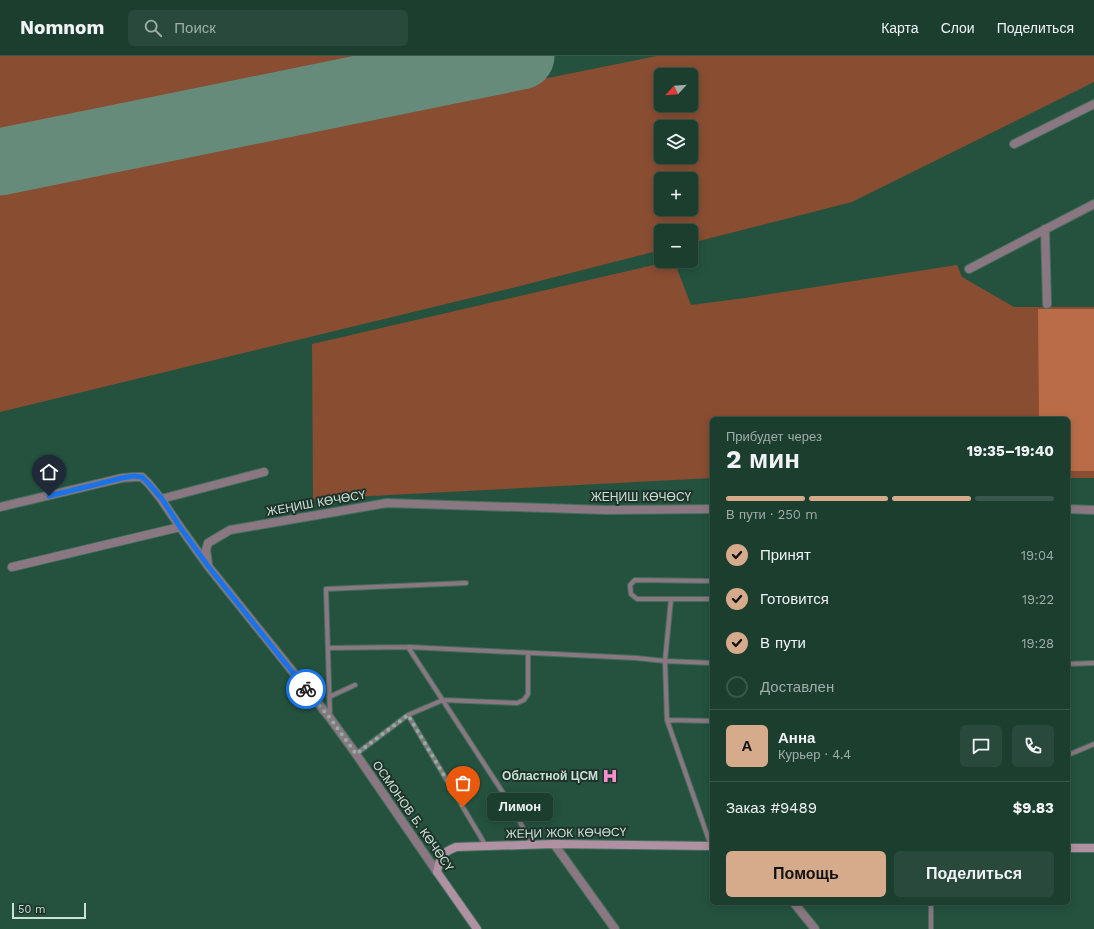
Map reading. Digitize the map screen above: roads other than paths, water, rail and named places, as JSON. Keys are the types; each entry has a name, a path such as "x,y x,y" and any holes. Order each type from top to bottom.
{"main road":[{"name":"ЖЕҢИ ЖОК КӨЧӨСҮ","path":"437,872 439,859 447,851 456,847 554,844 710,846"},
{"path":"1070,848 1094,848"},
{"name":"ОСМОНОВ Б. КӨЧӨСҮ","path":"437,872 477,929"}],"street":[{"path":"1014,144 1094,104"},
{"path":"968,269 1094,204"},
{"path":"1045,229 1047,304"},
{"path":"162,499 264,472"},
{"path":"0,507 122,478 134,476 142,477 162,499 208,566"},
{"name":"ЖЕҢИШ КӨЧӨСҮ","path":"208,566 206,550 208,543 230,530 387,504 607,510 710,509"},
{"path":"1070,509 1094,510"},
{"path":"12,567 180,527"},
{"name":"ОСМОНОВ Б. КӨЧӨСҮ","path":"208,566 330,718 437,872"},
{"path":"554,844 615,929"},
{"path":"796,905 815,929"}],"lane":[{"path":"710,581 635,580 630,585 631,594 637,599 710,599"},
{"path":"330,718 326,589 466,583"},
{"name":"ЖЕҢИ ЖОК КӨЧӨСҮ","path":"671,599 665,661 667,720 710,840"},
{"path":"328,648 408,647 710,663"},
{"path":"408,647 511,805 532,845"},
{"path":"356,754 408,715 443,700 517,703 524,700 528,694 528,653"},
{"path":"1070,664 1094,663"},
{"path":"329,697 355,685"},
{"path":"408,715 486,846"},
{"path":"667,720 710,721"},
{"path":"1070,754 1094,744"},
{"path":"931,905 931,929"}],"place":[{"name":"Областной ЦСМ","path":"610,776"},
{"name":"Лимон","path":"463,807"}]}
